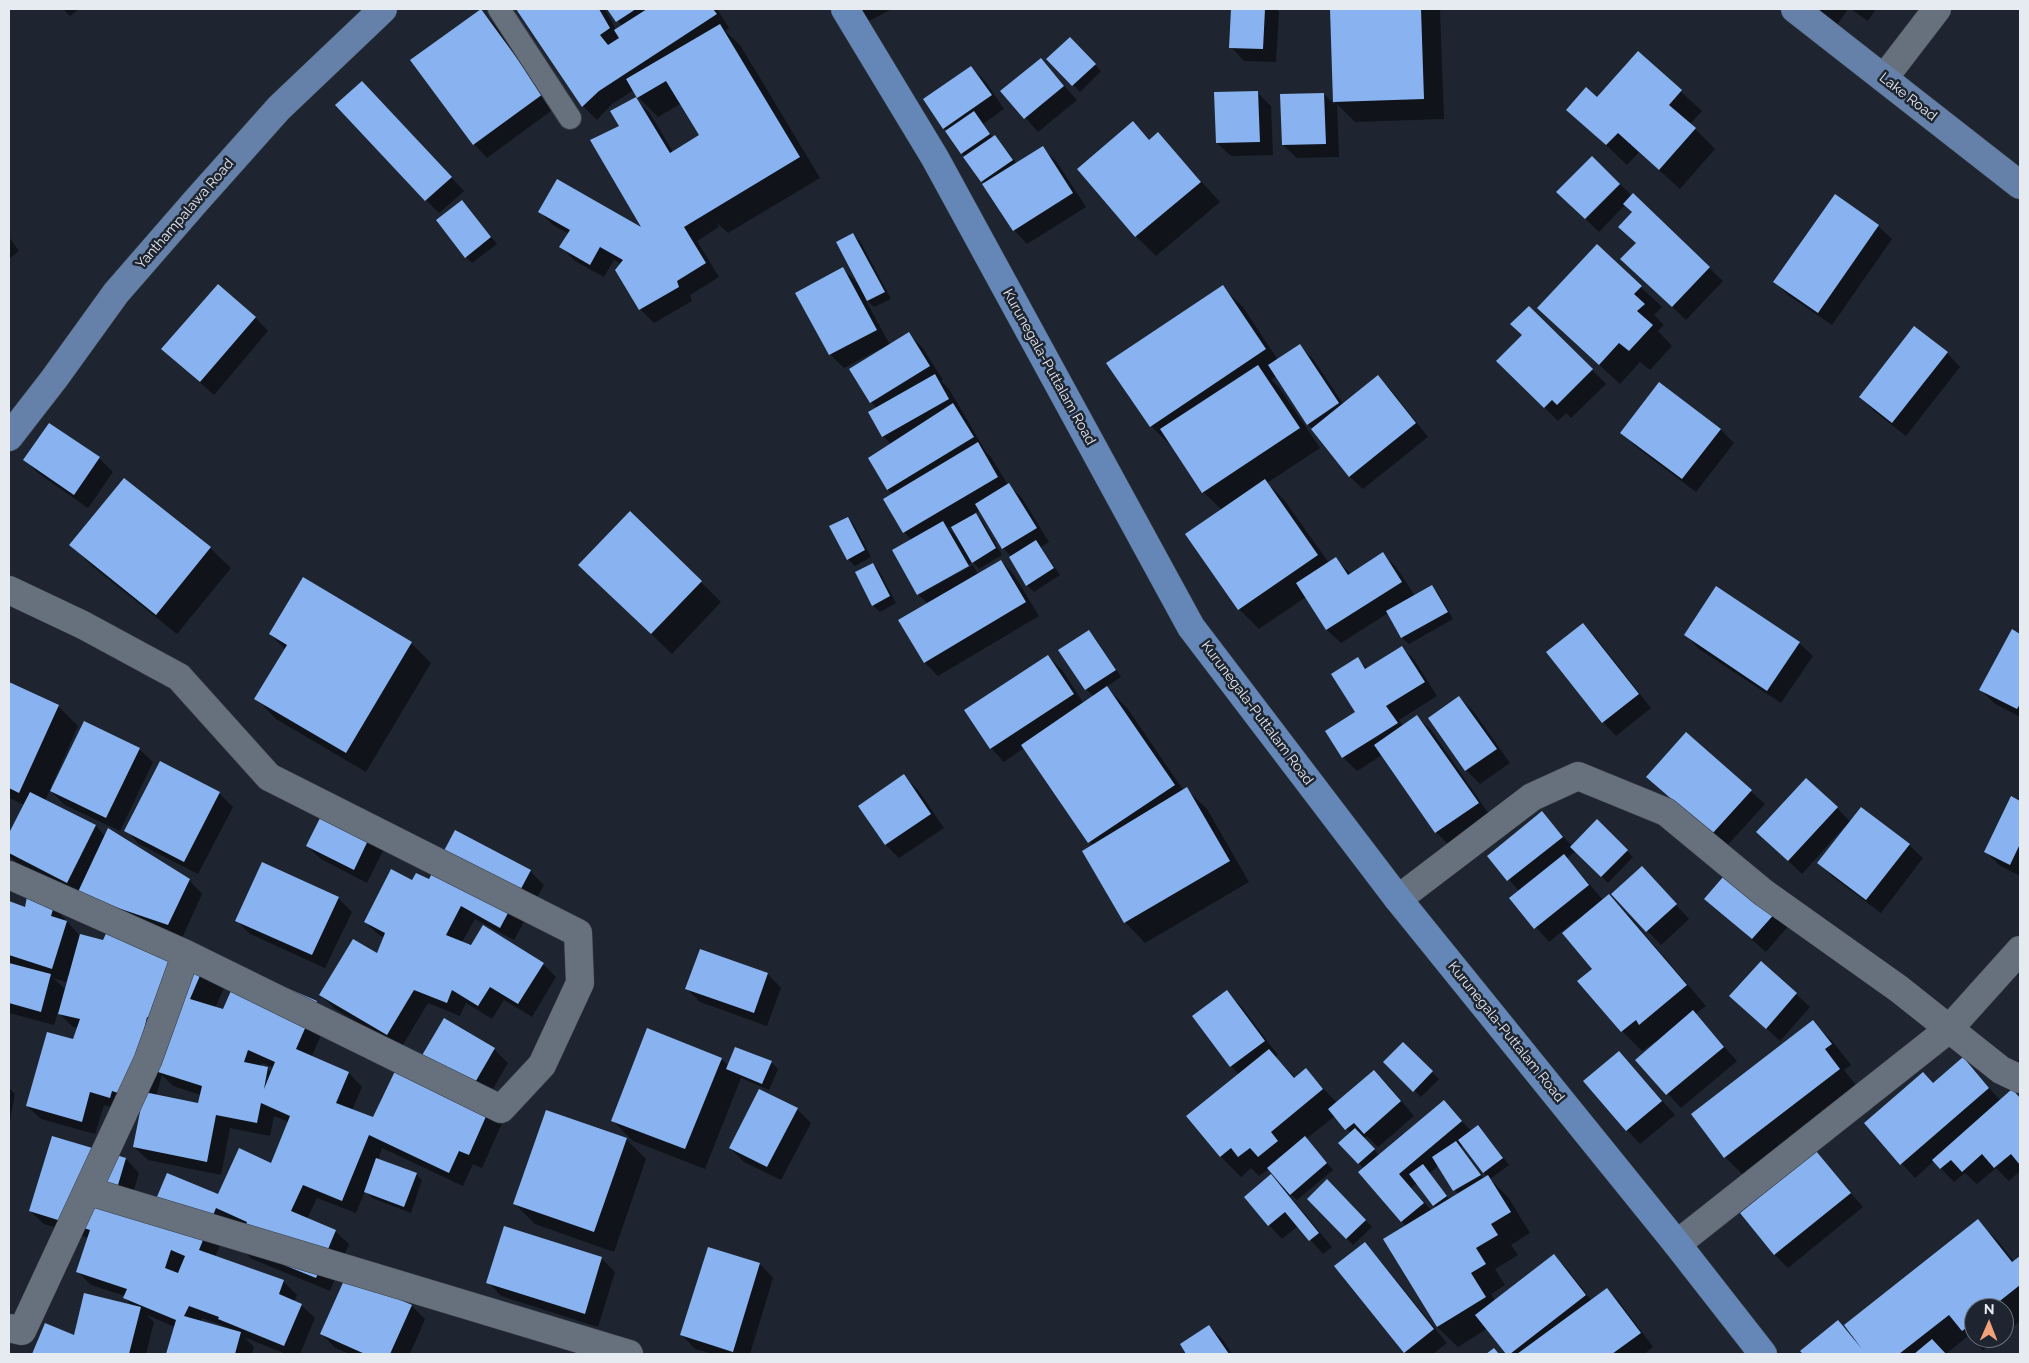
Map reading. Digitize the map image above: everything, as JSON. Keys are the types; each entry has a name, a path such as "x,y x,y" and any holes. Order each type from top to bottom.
{"highway":[{"name":"Kurunegala-Puttalam Road","path":"844,9 935,158 1191,627 1398,899 1764,1354"}],"main road":[{"name":"Yanthampalawa Road","path":"9,437 128,279 279,108 382,9"},
{"name":"Lake Road","path":"1795,9 2020,185"}],"street":[{"path":"1884,78 1937,9"},
{"path":"9,590 82,625 179,677 269,777 578,933 580,983 542,1064 500,1109 186,954 9,875"},
{"path":"1398,899 1532,797 1578,776 1666,812 1764,893 1877,973 2001,1070 2020,1079"},
{"path":"1677,1244 1949,1029 2020,950"},
{"path":"9,1328 22,1331 148,1060 186,954"},
{"path":"88,1191 629,1354"}],"lane":[{"path":"499,9 570,118"}],"building":[{"path":"481,9 543,94 473,145 410,60"},
{"path":"516,9 599,9 610,28 600,35 608,45 619,38 614,30 647,9 713,9 717,14 599,91 582,107"},
{"path":"607,9 636,9 616,22"},
{"path":"1231,9 1265,9 1263,49 1229,48"},
{"path":"1330,9 1421,9 1424,99 1333,102"},
{"path":"720,24 800,157 684,227 706,263 677,281 679,287 639,310 615,270 623,260 600,247 590,265 559,247 570,230 538,212 557,179 641,227 590,140 619,126 610,111 636,97 670,153 699,135 666,81 637,98 626,79"},
{"path":"1070,37 1096,64 1072,86 1046,59"},
{"path":"1638,51 1682,90 1669,105 1696,128 1659,170 1618,133 1606,145 1566,110 1586,87 1597,97"},
{"path":"1041,58 1064,86 1024,119 1000,91"},
{"path":"971,66 992,95 943,129 923,99"},
{"path":"362,81 452,177 425,201 335,105"},
{"path":"1258,91 1260,142 1216,143 1214,92"},
{"path":"1324,93 1326,144 1282,145 1280,94"},
{"path":"974,111 990,134 961,154 945,131"},
{"path":"1133,121 1149,140 1158,132 1201,182 1135,237 1077,169"},
{"path":"995,135 1013,160 981,182 963,157"},
{"path":"1043,146 1073,193 1013,231 982,184"},
{"path":"1592,156 1620,184 1585,219 1556,192"},
{"path":"1633,193 1710,267 1672,307 1620,259 1636,243 1618,227 1632,212 1623,204"},
{"path":"1835,194 1879,225 1818,313 1773,282"},
{"path":"462,200 491,237 465,258 436,220"},
{"path":"853,233 885,292 867,301 836,242"},
{"path":"1597,244 1642,286 1634,294 1645,304 1637,311 1653,325 1629,351 1619,343 1599,365 1537,308"},
{"path":"843,267 877,330 829,355 795,293"},
{"path":"218,284 256,317 200,382 161,349"},
{"path":"1223,285 1266,349 1150,427 1106,363"},
{"path":"1529,306 1593,369 1557,405 1552,400 1544,408 1496,361 1522,335 1510,324"},
{"path":"1914,326 1948,352 1892,423 1859,397"},
{"path":"909,332 930,366 870,403 849,369"},
{"path":"1300,344 1339,403 1307,425 1268,365"},
{"path":"1258,365 1300,428 1202,493 1160,429"},
{"path":"935,374 949,399 882,437 868,412"},
{"path":"1378,375 1416,423 1349,477 1311,429"},
{"path":"1659,382 1721,429 1682,479 1620,433"},
{"path":"953,403 974,437 887,490 868,458"},
{"path":"49,423 100,457 74,495 23,460"},
{"path":"978,442 998,477 903,533 883,499"},
{"path":"124,478 211,547 156,615 69,545"},
{"path":"1265,479 1318,555 1238,610 1185,534"},
{"path":"1009,483 1037,528 1002,549 975,504"},
{"path":"630,511 702,581 651,634 578,565"},
{"path":"976,513 996,548 972,563 951,527"},
{"path":"848,517 865,550 847,560 829,526"},
{"path":"943,521 969,566 917,595 892,550"},
{"path":"1036,540 1054,568 1026,586 1009,557"},
{"path":"1383,552 1402,582 1326,630 1296,583 1336,557 1348,575"},
{"path":"1001,560 1026,602 924,663 898,620"},
{"path":"873,563 890,596 872,606 855,572"},
{"path":"303,577 412,642 346,753 254,699 287,645 269,634"},
{"path":"1432,585 1448,612 1401,638 1386,611"},
{"path":"1716,586 1800,642 1767,691 1684,635"},
{"path":"1583,623 1639,694 1602,723 1546,652"},
{"path":"2012,629 2020,634 2020,704 2017,709 1979,690"},
{"path":"1089,630 1116,670 1085,690 1058,650"},
{"path":"1402,646 1425,682 1386,706 1398,723 1342,758 1325,731 1355,712 1331,674 1358,657 1365,669"},
{"path":"1048,655 1074,694 990,749 964,710"},
{"path":"9,682 59,705 19,793 9,788"},
{"path":"1107,686 1175,785 1088,843 1021,745"},
{"path":"1459,696 1497,749 1465,771 1428,718"},
{"path":"1417,715 1479,803 1435,833 1374,745"},
{"path":"84,721 140,748 106,818 50,791"},
{"path":"1686,732 1752,790 1712,834 1646,777"},
{"path":"160,761 220,792 184,862 124,831"},
{"path":"904,774 931,814 885,845 858,806"},
{"path":"1806,778 1838,807 1788,861 1756,832"},
{"path":"1187,787 1230,861 1124,923 1082,851"},
{"path":"30,792 96,825 67,883 9,853 9,833"},
{"path":"2011,796 2020,801 2020,844 2010,865 1984,852"},
{"path":"1861,807 1910,844 1866,900 1817,863"},
{"path":"325,808 372,832 354,870 306,846"},
{"path":"1542,811 1563,837 1507,881 1487,856"},
{"path":"1597,819 1628,850 1601,877 1570,847"},
{"path":"108,828 190,879 168,925 77,894"},
{"path":"455,830 531,870 500,928 461,906 446,935 471,945 483,925 544,963 518,1004 490,987 478,1006 452,990 447,1003 414,990 387,1035 319,995 353,939 377,953 385,933 364,922 391,869 412,880 416,873 429,879"},
{"path":"1564,854 1589,885 1534,929 1509,898"},
{"path":"262,862 339,897 312,955 235,921"},
{"path":"1642,866 1677,904 1646,932 1611,894"},
{"path":"1729,870 1777,911 1752,939 1704,899"},
{"path":"1609,894 1687,985 1639,1025 1636,1020 1621,1032 1577,981 1592,969 1562,933"},
{"path":"27,897 54,906 51,916 67,921 52,969 9,955 9,901 25,907"},
{"path":"111,923 205,964 190,999 223,1009 241,968 317,1001 296,1049 349,1072 336,1103 373,1117 396,1069 421,1057 444,1018 495,1048 473,1086 495,1096 469,1155 459,1151 449,1173 369,1135 342,1201 303,1185 291,1211 336,1230 316,1278 237,1246 247,1222 216,1208 199,1250 284,1280 279,1294 302,1304 284,1346 218,1319 219,1317 189,1306 184,1316 241,1332 235,1354 166,1354 176,1320 123,1298 127,1289 76,1272 90,1230 29,1211 52,1136 126,1158 110,1212 146,1223 167,1173 218,1194 239,1148 271,1163 290,1116 261,1103 257,1123 216,1115 207,1162 133,1147 144,1092 198,1103 202,1086 158,1072 171,1028 147,1017 144,1030 158,1034 137,1099 112,1091 110,1098 90,1092 82,1122 26,1106 47,1032 73,1039 80,1019 58,1014 80,934 103,940","holes":["248,1050 275,1062 264,1089 268,1067 244,1062","171,1250 185,1256 178,1273 165,1268"]},
{"path":"700,949 768,973 754,1013 685,989"},
{"path":"1761,961 1797,993 1766,1029 1729,996"},
{"path":"9,963 51,974 41,1012 9,1003"},
{"path":"1227,990 1265,1041 1230,1067 1192,1016"},
{"path":"1693,1010 1724,1047 1666,1095 1635,1060"},
{"path":"1813,1020 1832,1044 1825,1049 1840,1069 1724,1158 1691,1114"},
{"path":"647,1028 722,1058 685,1149 611,1121"},
{"path":"1403,1042 1433,1071 1413,1092 1383,1062"},
{"path":"735,1047 772,1061 762,1084 726,1069"},
{"path":"1269,1049 1294,1078 1306,1068 1323,1089 1271,1132 1278,1141 1258,1157 1250,1148 1238,1157 1231,1148 1220,1157 1186,1116"},
{"path":"1619,1051 1662,1101 1626,1131 1583,1081"},
{"path":"1963,1057 1989,1088 1900,1165 1864,1123 1923,1072 1933,1083"},
{"path":"1374,1070 1401,1101 1364,1134 1354,1123 1345,1130 1328,1109"},
{"path":"759,1089 798,1108 767,1167 729,1148"},
{"path":"2012,1089 2020,1098 2020,1165 2011,1154 1994,1168 1982,1154 1962,1172 1951,1160 1940,1169 1932,1160"},
{"path":"1444,1100 1462,1121 1399,1174 1424,1203 1401,1222 1358,1172"},
{"path":"546,1110 627,1138 594,1232 513,1204"},
{"path":"1478,1125 1503,1158 1483,1173 1458,1140"},
{"path":"1355,1128 1375,1149 1358,1164 1338,1143"},
{"path":"1305,1136 1327,1163 1290,1195 1267,1168"},
{"path":"1456,1141 1481,1175 1453,1191 1432,1157"},
{"path":"1816,1151 1851,1193 1774,1255 1740,1213"},
{"path":"376,1158 417,1173 404,1207 364,1192"},
{"path":"1423,1164 1447,1196 1433,1206 1409,1174"},
{"path":"1271,1174 1319,1233 1309,1241 1285,1212 1268,1226 1244,1197"},
{"path":"1488,1175 1511,1212 1491,1224 1498,1235 1476,1248 1486,1264 1471,1273 1486,1297 1437,1327 1383,1239"},
{"path":"1327,1179 1366,1220 1346,1239 1307,1199"},
{"path":"1978,1219 2012,1262 2020,1256 2020,1285 2004,1298 1964,1298 1964,1330 1962,1331 1949,1315 1899,1354 1803,1354 1800,1351 1838,1320 1862,1349 1844,1325"},
{"path":"504,1226 602,1257 585,1314 486,1283"},
{"path":"1365,1242 1434,1329 1404,1353 1334,1266"},
{"path":"708,1247 760,1263 733,1352 680,1335"},
{"path":"1554,1254 1586,1295 1510,1354 1506,1354 1475,1315"},
{"path":"346,1276 412,1305 390,1354 365,1354 320,1334"},
{"path":"1607,1288 1641,1333 1612,1354 1517,1354"},
{"path":"84,1293 141,1307 129,1354 32,1354 45,1323 74,1335"},
{"path":"1209,1325 1229,1354 1186,1354 1180,1344"},
{"path":"1932,1339 1946,1354 1914,1354"},
{"path":"1494,1348 1499,1354 1486,1354"}]}
